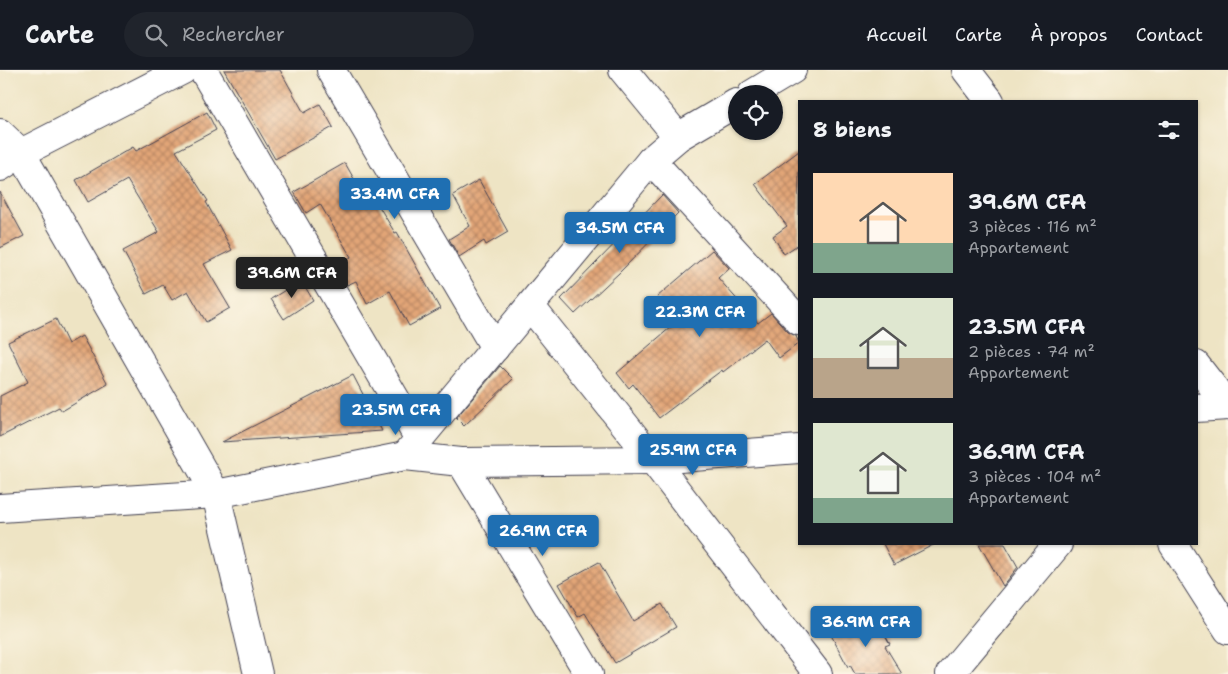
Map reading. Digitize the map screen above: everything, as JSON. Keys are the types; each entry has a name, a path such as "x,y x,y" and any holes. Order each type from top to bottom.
{"street":[{"path":"10,160 183,70"},
{"path":"203,70 412,448"},
{"path":"330,70 496,348"},
{"path":"623,70 678,137"},
{"path":"767,85 792,70"},
{"path":"966,70 989,100"},
{"path":"412,448 652,160 678,137 728,108"},
{"path":"0,133 10,160 216,494 258,674"},
{"path":"652,160 798,320"},
{"path":"530,307 653,460 818,674"},
{"path":"1198,368 1228,406"},
{"path":"1198,408 1228,406"},
{"path":"0,508 216,494 412,448 461,462 653,460 798,449"},
{"path":"461,462 589,674"},
{"path":"950,674 1057,545"},
{"path":"1173,545 1228,630"}],"building":[{"path":"224,70 280,70 304,113 320,104 333,127 275,159"},
{"path":"207,112 216,130 176,151 208,201 206,202 232,250 204,264 230,308 206,322 188,291 172,300 163,285 146,294 123,251 159,232 127,180 88,202 76,180 133,147 136,151"},
{"path":"798,152 798,245 784,254 773,236 787,226 755,184"},
{"path":"345,163 358,186 365,183 395,233 397,232 440,309 409,326 390,291 367,304 356,281 347,285 336,266 351,257 320,204 306,213 294,192"},
{"path":"479,180 508,232 486,245 484,241 459,257 449,239 470,226 453,195"},
{"path":"0,192 24,236 0,248"},
{"path":"662,195 678,213 619,273 575,314 561,299"},
{"path":"712,250 729,268 718,278 758,323 771,313 788,332 796,336 798,344 779,358 765,339 659,418 633,384 629,388 617,373 678,321 657,297"},
{"path":"301,280 313,300 284,319 271,299"},
{"path":"56,319 68,344 82,336 108,384 62,411 59,407 0,437 0,396 28,382 8,342"},
{"path":"500,366 513,379 464,426 456,418"},
{"path":"353,375 382,431 222,442"},
{"path":"884,545 933,545 894,565"},
{"path":"980,545 1006,545 1018,567 1003,586"},
{"path":"599,562 633,621 662,604 676,627 615,663 585,613 578,617 559,584"},
{"path":"872,612 890,644 885,646 902,674 855,674 850,665 848,667 831,635"}]}
